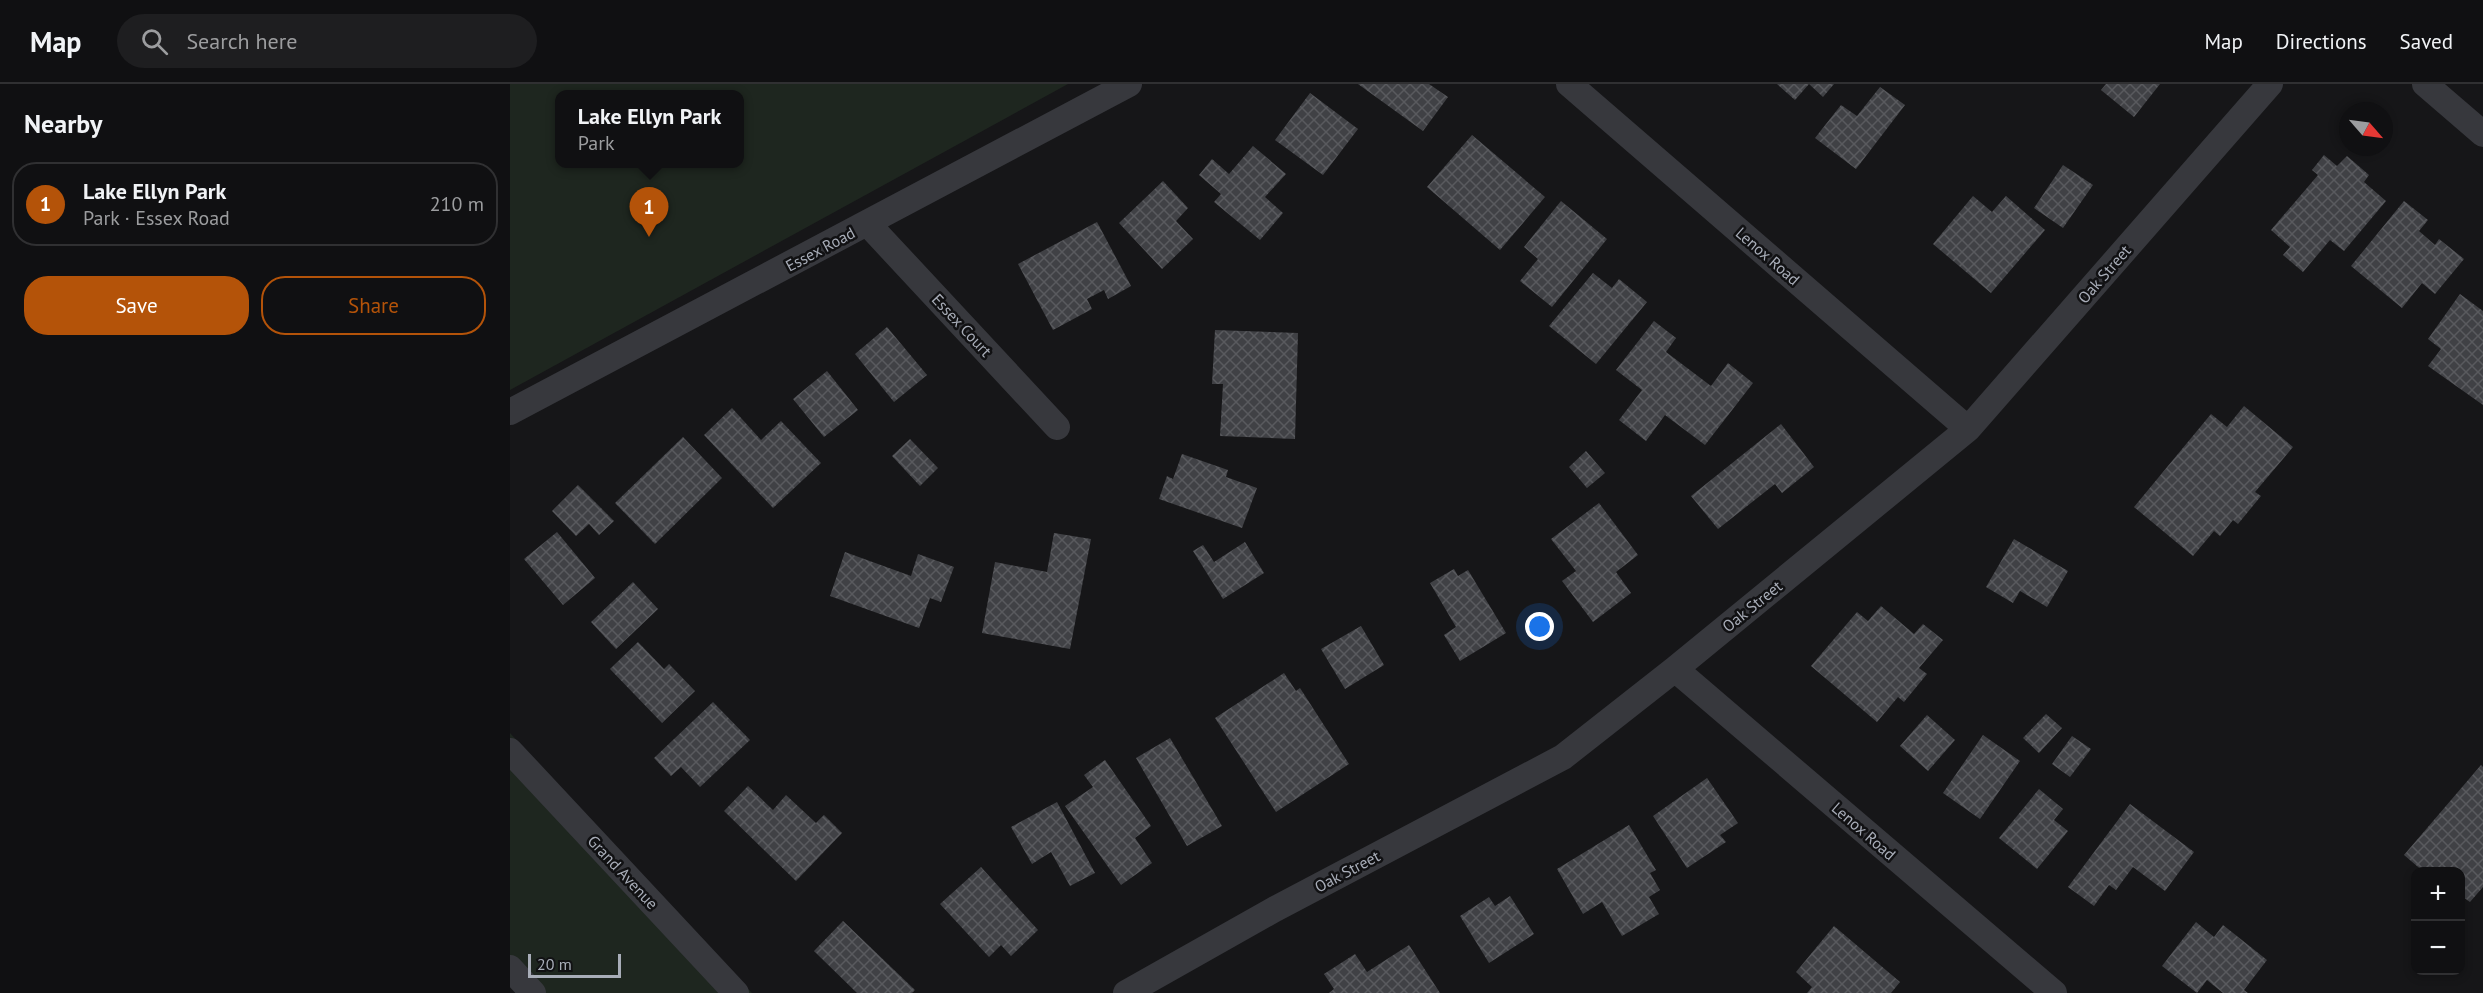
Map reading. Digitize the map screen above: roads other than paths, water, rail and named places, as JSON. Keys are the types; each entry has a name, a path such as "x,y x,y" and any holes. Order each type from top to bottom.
{"street":[{"name":"Essex Road","path":"510,412 1129,84"},
{"name":"Lenox Road","path":"1569,84 1968,429"},
{"name":"Oak Street","path":"1126,993 1275,909 1563,757 1676,669 1968,429 2270,84"},
{"path":"2425,84 2483,134"},
{"name":"Essex Court","path":"868,224 1057,427"},
{"name":"Lenox Road","path":"1676,669 2054,993"},
{"name":"Grand Avenue","path":"510,751 736,993"},
{"path":"510,968 533,993"}],"place":[{"name":"Lake Ellyn Park","path":"649,237"}]}
